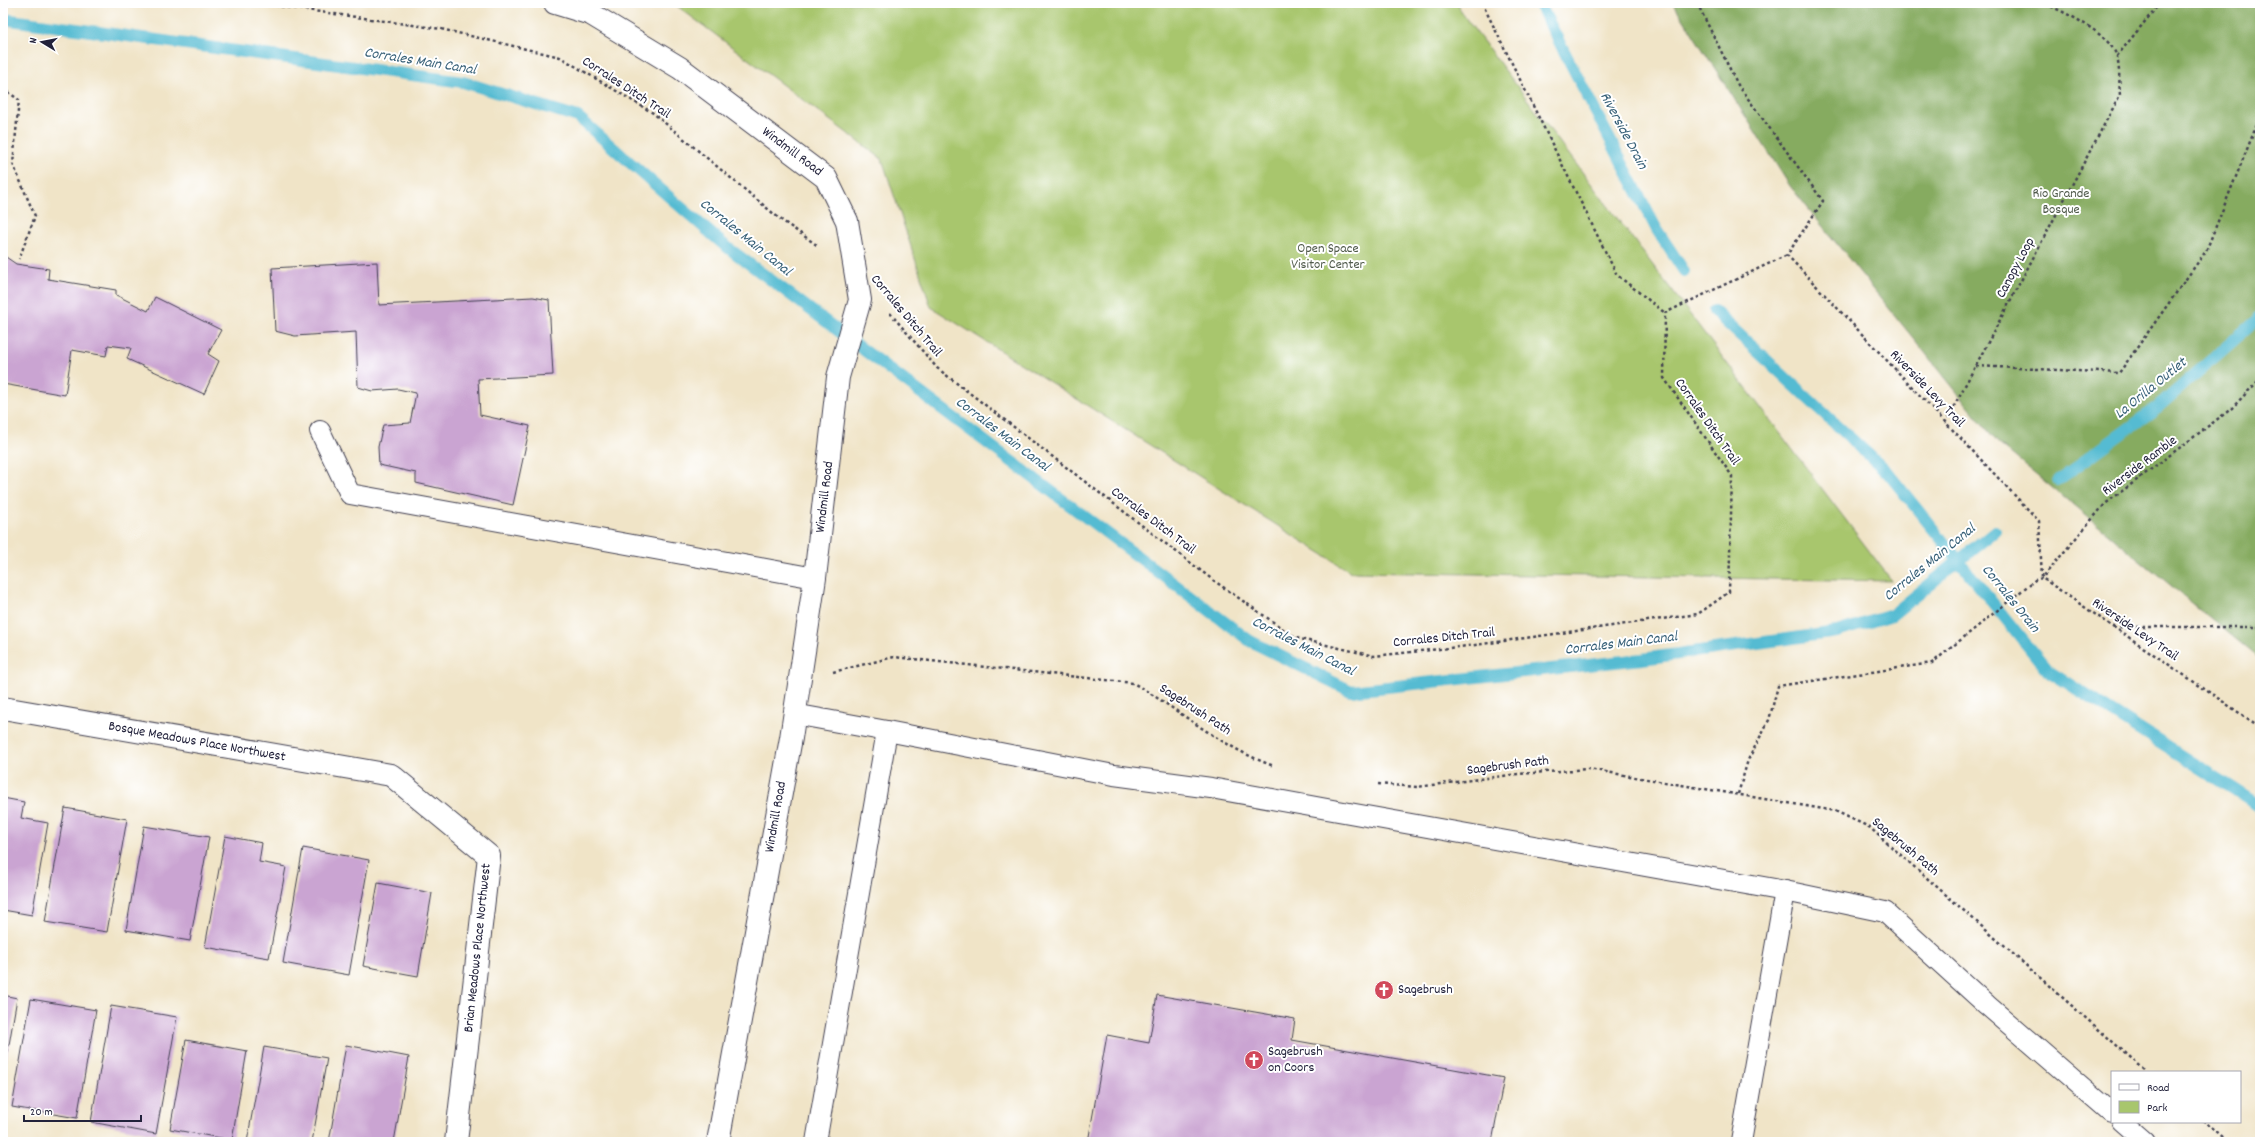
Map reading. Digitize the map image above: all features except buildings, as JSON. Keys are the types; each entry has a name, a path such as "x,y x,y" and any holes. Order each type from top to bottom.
{"street":[{"name":"Windmill Road","path":"555,3 593,9 680,68 826,178 847,221 860,300 838,377 815,578 801,672 718,1142"},
{"name":"Bosque Meadows Place Northwest","path":"3,708 391,775"},
{"name":"Brian Meadows Place Northwest","path":"391,775 489,856 456,1142"}],"lane":[{"path":"320,431 350,494 815,578"},
{"path":"794,714 1114,775 1211,788 1785,891 1886,912 1987,1005 2111,1112"},
{"path":"816,1142 887,731"},
{"path":"1741,1142 1785,891"},
{"path":"2124,1123 2146,1142"}],"path":[{"name":"Corrales Ditch Trail","path":"257,3 441,29 560,57 653,113 780,219 856,273 937,368 1213,580 1296,638 1374,656 1468,646 1698,614 1729,592 1732,476 1664,378 1665,313"},
{"path":"1482,3 1617,275 1665,313 1787,255 1823,201 1738,85 1697,3"},
{"path":"2043,3 2063,10 2101,35 2117,56 2160,3"},
{"name":"Canopy Loop","path":"1945,422 2120,94 2117,56"},
{"path":"3,88 19,100 13,164 35,216 19,259"},
{"path":"1976,366 2119,373 2206,251 2260,117"},
{"name":"Riverside Levy Trail","path":"1787,255 2039,521 2042,578 2260,727"},
{"name":"Riverside Ramble","path":"2042,578 2105,504 2231,409 2260,379"},
{"path":"1738,794 1748,760 1769,720 1778,686 1932,663 2035,580 2042,578"},
{"path":"2113,626 2260,626"},
{"name":"Sagebrush Path","path":"801,672 835,672 894,657 1133,683 1166,702 1208,732 1264,763 1279,768"},
{"name":"Sagebrush Path","path":"1371,784 1417,787 1518,774 1588,769 1835,811 1869,827 2146,1071"},
{"path":"2205,1123 2226,1142"}],"green space":[{"name":"Open Space Visitor Center","path":"673,3 1458,3 1461,12 1892,581 1351,572 931,307 882,159"},
{"name":"Rio Grande Bosque","path":"1673,3 2260,3 2260,659 1998,443 1790,186"}],"waterway":[{"name":"Riverside Drain","path":"1539,3 1657,230 1684,271"},
{"name":"Corrales Main Canal","path":"3,19 463,82 578,117 723,244 1250,641 1351,691 1642,659 1837,632 1892,615 1995,531"},
{"name":"Corrales Drain","path":"1714,311 1887,472 2047,670 2260,806"},
{"name":"La Orilla Outlet","path":"2058,480 2158,407 2260,317"}],"place":[{"name":"Sagebrush","path":"1384,990"},
{"name":"Sagebrush on Coors","path":"1254,1060"}]}
